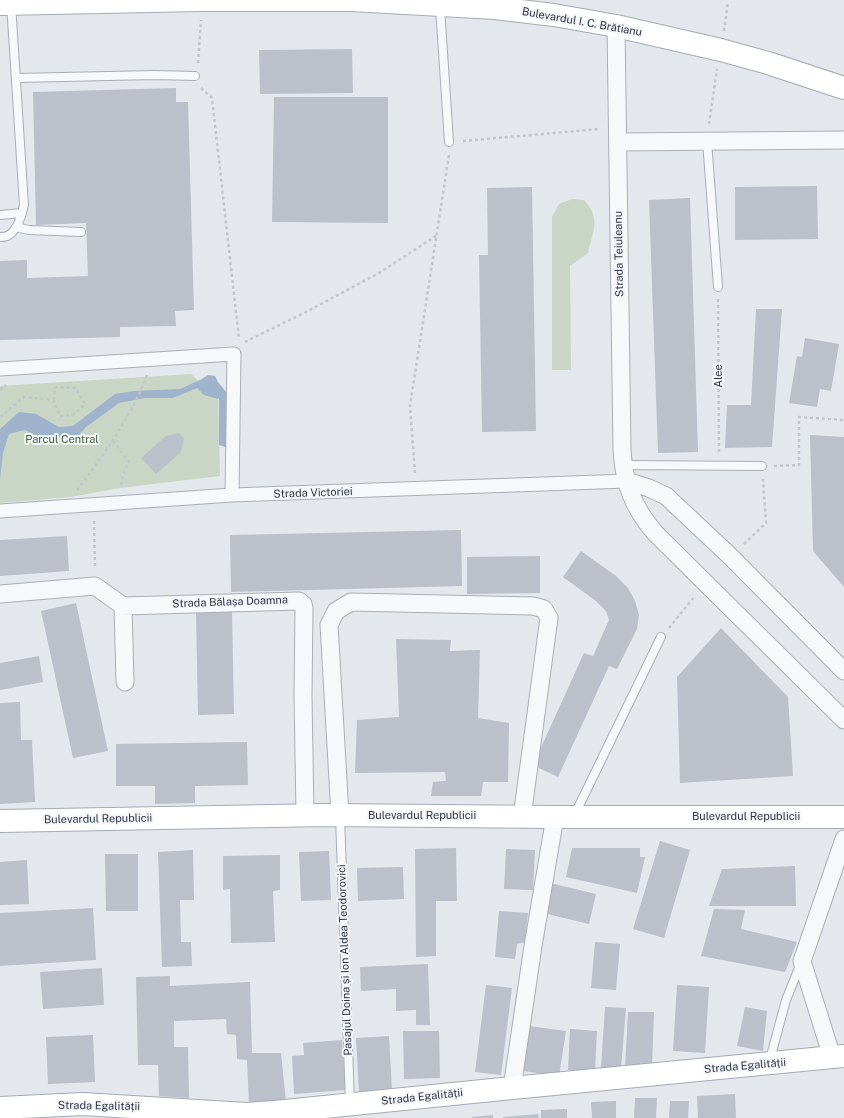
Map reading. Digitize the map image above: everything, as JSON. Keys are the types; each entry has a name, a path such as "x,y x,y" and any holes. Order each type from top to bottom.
{"main road":[{"name":"Bulevardul I. C. Brătianu","path":"5,4 202,0 351,0 495,8 554,15 616,26 721,50 768,63 844,88"},
{"name":"Bulevardul Republicii","path":"0,821 305,815 844,817"},
{"name":"Strada Egalității","path":"0,1108 83,1104 144,1112 246,1114 838,1057"}],"street":[{"name":"Strada Teiuleanu","path":"616,26 625,473 632,499 643,518 655,533 844,720"},
{"path":"618,135 707,141 844,140"},
{"path":"0,369 234,354 232,495"},
{"path":"625,473 649,488 666,496 731,557 844,670"},
{"name":"Strada Victoriei","path":"0,511 232,495 480,486 625,473"},
{"path":"0,594 95,586 123,606 125,682"},
{"name":"Strada Bălașa Doamna","path":"123,606 296,600 303,604 305,815"},
{"path":"340,815 329,625 336,611 351,602 533,606 544,609 549,618 522,817"},
{"path":"512,1088 533,946 565,817"},
{"path":"838,1057 802,961 844,839"}],"lane":[{"path":"0,237 7,236 16,227 24,205 16,78 5,4"},
{"path":"440,4 449,142"},
{"path":"16,78 155,75 195,76"},
{"path":"707,141 718,287"},
{"path":"0,215 22,213"},
{"path":"16,227 29,230 81,232"},
{"path":"625,473 719,465 762,466"},
{"path":"565,817 661,637"},
{"name":"Pasajul Doina și Ion Aldea Teodorovici","path":"340,815 350,1105"},
{"path":"769,1063 786,1000 802,961"}],"path":[{"path":"202,0 198,60 195,76 197,84 212,98 240,345 367,279 436,236"},
{"path":"417,489 410,406 450,154 449,142 618,135"},
{"name":"Alee","path":"718,287 719,465"},
{"path":"67,507 71,497 113,440 144,382"},
{"path":"56,387 76,388 85,405 72,415 60,416 53,400 56,387"},
{"path":"0,417 24,397 53,400"},
{"path":"762,466 799,465 799,417 844,420"},
{"path":"113,440 129,462 124,474 117,503"},
{"path":"93,504 95,586"}],"green space":[{"path":"572,199 584,200 592,213 594,225 588,253 570,266 571,370 552,370 552,217 559,204"},
{"name":"Parcul Central","path":"191,374 218,398 220,476 120,488 71,497 0,503 0,386"}],"water":[{"path":"208,375 215,376 227,393 228,448 219,445 219,399 204,395 197,388 173,398 145,398 119,403 86,427 77,437 52,441 25,430 9,434 3,453 0,479 0,429 19,412 36,414 59,427 73,426 115,394 134,391 180,389"}],"building":[{"path":"352,49 353,93 260,94 259,50"},
{"path":"176,88 176,102 188,102 194,310 175,311 176,326 120,327 120,337 0,340 0,261 27,260 27,278 88,276 86,223 36,225 33,92"},
{"path":"274,97 388,97 388,223 272,222"},
{"path":"817,186 818,239 735,240 735,187"},
{"path":"532,187 536,431 482,432 479,255 488,255 487,188"},
{"path":"690,198 698,452 658,453 649,200"},
{"path":"756,309 782,309 772,447 725,448 727,405 751,405"},
{"path":"805,338 839,344 831,391 820,389 817,407 789,403 797,356 802,357"},
{"path":"179,433 184,438 181,452 156,474 141,458 166,436"},
{"path":"810,435 844,437 844,587 813,551"},
{"path":"461,530 462,586 231,592 230,535"},
{"path":"67,536 69,571 0,576 0,540"},
{"path":"581,551 616,576 628,588 635,601 639,615 637,629 617,669 609,666 558,777 533,765 584,653 593,656 609,620 606,611 596,601 563,577"},
{"path":"540,556 540,593 467,594 467,557"},
{"path":"76,603 108,751 73,758 41,611"},
{"path":"232,612 234,714 198,715 196,613"},
{"path":"721,628 788,697 793,776 680,783 677,677"},
{"path":"396,639 451,640 450,651 480,650 478,718 509,723 508,782 483,782 481,796 431,796 433,782 446,781 445,772 355,773 357,720 399,717"},
{"path":"39,656 43,682 0,690 0,663"},
{"path":"20,702 21,740 32,740 35,802 0,804 0,703"},
{"path":"247,742 248,785 195,786 195,803 155,804 155,786 116,786 116,744"},
{"path":"660,841 690,850 664,938 633,929"},
{"path":"456,848 457,901 436,901 436,956 416,957 415,849"},
{"path":"572,848 640,848 640,857 645,857 637,893 566,877"},
{"path":"506,849 535,850 533,890 504,889"},
{"path":"193,850 194,900 180,900 181,942 191,942 192,966 162,967 158,852"},
{"path":"329,851 331,900 301,901 299,852"},
{"path":"105,854 138,854 138,911 106,911"},
{"path":"280,855 280,890 273,891 275,942 231,943 230,889 223,890 223,856"},
{"path":"27,860 29,904 0,905 0,862"},
{"path":"795,866 796,906 709,906 722,869"},
{"path":"403,867 404,899 358,901 357,868"},
{"path":"550,883 596,894 589,924 543,913"},
{"path":"93,908 96,960 0,966 0,913"},
{"path":"714,909 745,910 741,929 797,942 785,972 701,956"},
{"path":"499,911 528,913 525,942 517,944 515,959 495,957"},
{"path":"595,942 620,944 616,990 591,988"},
{"path":"428,964 430,1025 416,1025 416,1010 396,1011 396,989 361,991 360,967"},
{"path":"102,968 104,1005 43,1009 40,972"},
{"path":"170,976 170,986 250,982 252,1053 281,1053 286,1103 249,1105 247,1060 237,1059 236,1035 227,1034 226,1019 174,1021 174,1047 188,1047 189,1098 159,1096 158,1065 138,1065 136,977"},
{"path":"486,985 512,988 501,1075 475,1072"},
{"path":"677,985 709,987 705,1053 673,1051"},
{"path":"605,1007 626,1008 621,1069 601,1068"},
{"path":"745,1007 767,1011 763,1051 737,1046"},
{"path":"628,1012 654,1012 652,1068 625,1069"},
{"path":"529,1026 566,1031 559,1076 523,1071"},
{"path":"570,1029 597,1031 595,1071 568,1070"},
{"path":"403,1031 439,1031 440,1078 404,1079"},
{"path":"93,1035 95,1082 48,1084 46,1037"},
{"path":"389,1036 392,1091 359,1093 356,1038"},
{"path":"342,1040 346,1090 294,1094 292,1056 304,1055 303,1043"},
{"path":"735,1094 736,1118 698,1118 697,1096"},
{"path":"635,1098 657,1098 656,1118 634,1118"},
{"path":"616,1101 616,1118 592,1118 591,1102"},
{"path":"670,1101 689,1101 688,1118 669,1118"},
{"path":"567,1109 567,1118 541,1118 541,1110"},
{"path":"538,1114 539,1118 503,1118 503,1117"},
{"path":"493,1115 493,1118 472,1118 472,1117"}]}
